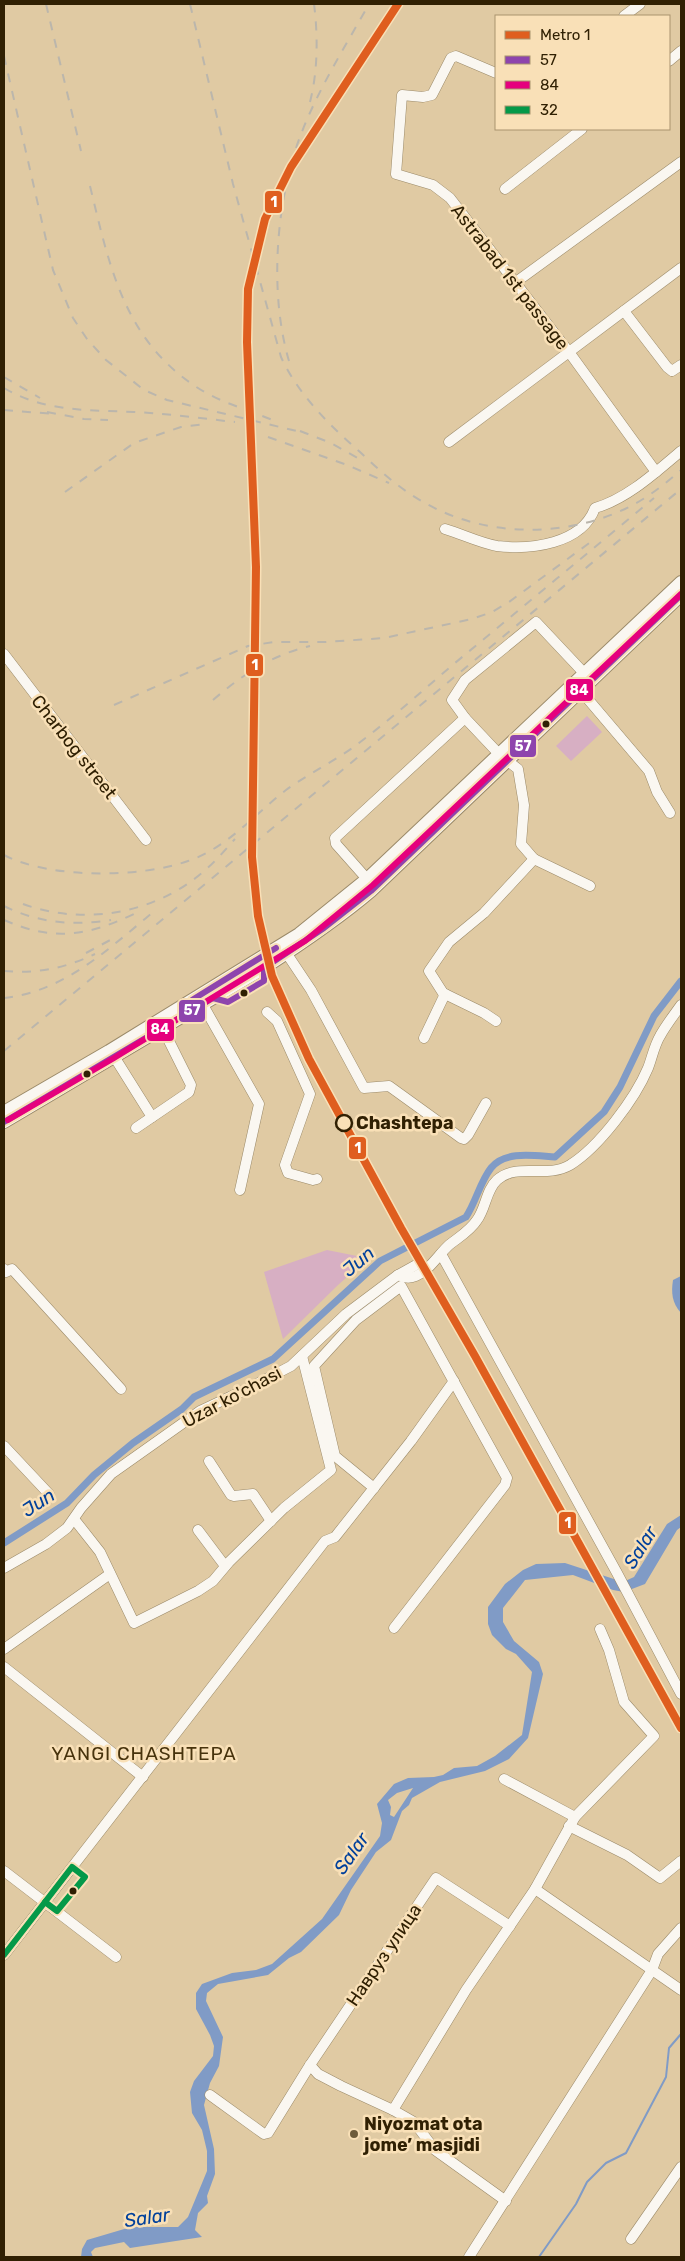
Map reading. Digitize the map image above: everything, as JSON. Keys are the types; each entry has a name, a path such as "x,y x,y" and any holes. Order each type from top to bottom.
{"main road":[{"path":"4,1122 287,954 371,891 584,673 681,582"},
{"path":"4,1112 109,1051 300,934 333,909 581,691 679,601"}],"street":[{"path":"625,15 640,4"},
{"path":"670,60 681,51"},
{"name":"Astrabad 1st passage","path":"495,73 456,56 451,58 432,95 423,97 402,94 400,99 396,174 427,182 444,194 516,282 656,472"},
{"path":"505,189 581,130"},
{"path":"516,282 681,162"},
{"path":"449,442 681,268"},
{"path":"624,312 667,367 672,371 681,365"},
{"path":"445,529 497,546 554,543 567,538 590,521 595,508 608,504 656,472 681,451"},
{"path":"584,673 536,622 465,680 452,700 465,718 518,769 524,805 522,844 534,860 590,886"},
{"name":"Charbog street","path":"4,654 146,840"},
{"path":"581,691 649,771 657,792 670,813"},
{"path":"367,879 336,844 335,838 465,718"},
{"path":"496,1021 445,994 429,971 449,942 484,913 534,860"},
{"path":"287,954 311,990 364,1088 389,1086 464,1139 486,1103"},
{"path":"424,1038 445,994"},
{"path":"203,1005 259,1104 240,1190"},
{"path":"374,1488 336,1456 314,1366 356,1320 400,1279 414,1277 423,1272 479,1219 490,1190 498,1179 519,1171 552,1172 568,1166 591,1146 620,1115 636,1092 648,1068 659,1037 681,1005"},
{"path":"267,1012 277,1021 310,1094 285,1165 286,1170 288,1173 312,1180 317,1179"},
{"path":"136,1128 189,1092 191,1085 163,1028"},
{"path":"114,1058 152,1117"},
{"path":"441,1254 632,1601 681,1694"},
{"name":"Uzar ko'chasi","path":"4,1568 46,1544 67,1528 111,1474 200,1411 290,1366 346,1314 400,1279 416,1265"},
{"path":"5,1272 12,1269 121,1389"},
{"path":"394,1628 505,1485 507,1478 400,1279"},
{"path":"74,1519 100,1552 134,1623 198,1591 213,1581 225,1566 270,1521 331,1470 302,1356"},
{"path":"4,1955 325,1541 335,1537 374,1488 445,1396 454,1381"},
{"path":"4,1446 49,1494"},
{"path":"209,1460 230,1495 253,1494 270,1521"},
{"path":"198,1530 225,1566"},
{"path":"4,1649 110,1574"},
{"path":"393,2110 466,1990 535,1889 575,1817 654,1736 624,1702 609,1650 600,1629"},
{"path":"4,1667 143,1777"},
{"path":"504,1779 575,1817"},
{"path":"569,1826 628,1855 660,1878 681,1860"},
{"path":"4,1871 116,1957"},
{"name":"Навруз улица","path":"210,2095 264,2134 268,2133 310,2065 436,1878 510,1926"},
{"path":"535,1889 681,1990"},
{"path":"468,2257 506,2201 652,1970 658,1954 681,1928"},
{"path":"310,2065 318,2074 414,2122 435,2150 506,2201"},
{"path":"631,2239 681,2167"}],"shaded area":[{"path":"587,716 602,732 571,761 556,746"},
{"path":"327,1250 357,1256 364,1262 283,1339 264,1272"}],"water":[{"path":"681,1276 681,1313 674,1302 672,1289 673,1280"},
{"name":"Salar","path":"681,1515 681,1527 677,1530 645,1584 624,1592 613,1590 573,1575 525,1580 503,1608 503,1622 514,1641 539,1662 543,1674 528,1738 509,1759 485,1771 440,1782 412,1798 409,1805 402,1811 391,1840 376,1852 351,1890 339,1915 301,1952 289,1958 268,1975 218,1984 207,1993 206,2001 223,2037 219,2066 210,2083 204,2105 214,2149 215,2174 207,2196 208,2203 198,2213 195,2230 202,2237 130,2248 124,2242 95,2248 91,2252 93,2257 81,2257 82,2249 87,2240 131,2227 178,2227 188,2217 207,2171 207,2151 202,2130 192,2113 190,2092 194,2081 213,2056 214,2046 196,2009 196,1993 202,1984 232,1973 256,1970 272,1964 322,1919 380,1836 382,1823 377,1804 394,1784 408,1778 443,1775 454,1768 477,1766 495,1756 522,1735 532,1672 516,1654 506,1649 492,1635 488,1624 488,1607 505,1584 523,1570 536,1564 565,1563 623,1582 634,1577 667,1524","holes":["413,1788 394,1817 390,1815 391,1807 388,1800 397,1793"]}],"waterway":[{"name":"Jun","path":"4,1543 67,1503 94,1475 133,1443 182,1409 194,1397 273,1359 380,1261 466,1217 487,1174 497,1162 512,1156 521,1155 555,1157 604,1112 620,1087 654,1016 681,981"},
{"path":"539,2257 576,2204 587,2182 606,2163 626,2153 666,2077 669,2048 681,2034"}],"railway":[{"path":"46,4 81,151"},
{"path":"190,4 233,184 281,357 305,396 337,431 383,473 425,503 448,514 473,522 524,530 576,525 625,509 640,501 681,470"},
{"path":"310,102 315,78 316,28 314,4"},
{"path":"289,361 279,313 277,261 286,185 299,140 316,100 369,4"},
{"path":"4,56 53,270 73,318 87,339 106,360 144,390 167,400 305,433"},
{"path":"90,186 113,271 135,322 151,345 171,367 204,392 275,421"},
{"path":"4,377 40,398"},
{"path":"4,388 21,397 57,407 161,414 235,422"},
{"path":"4,410 54,414"},
{"path":"47,412 84,419 108,420"},
{"path":"65,492 134,443 181,427 206,424"},
{"path":"300,431 331,443 361,460"},
{"path":"268,437 347,465 389,483"},
{"path":"4,1051 681,489"},
{"path":"4,855 23,863 70,872 121,873 168,867 188,861 215,848 240,830 286,790 347,752 368,736 654,498"},
{"path":"114,705 248,646 274,642 326,642 384,638 472,619 492,612 509,602 592,541"},
{"path":"213,700 246,674 270,660 310,646"},
{"path":"23,904 46,911 94,915 118,912 141,906 163,898 184,886 207,868 235,839"},
{"path":"4,906 17,912 56,922 83,923 111,920"},
{"path":"4,998 27,994 68,977 105,952 157,909"},
{"path":"4,920 22,927 55,934 86,931 102,927 136,913"},
{"path":"86,953 114,938"},
{"path":"4,971 28,972 51,969 95,954"}],"metro line":[{"name":"1","path":"398,4 291,167 265,219 248,289 247,342 256,567 252,857 258,916 272,976 309,1059 401,1228 475,1356 681,1728"}],"transit line":[{"name":"84","path":"8,1120 114,1058 305,941 373,885 681,594"},
{"name":"57","path":"4,1122 213,998 228,1002 264,981 264,968 324,928 371,891 681,595"},
{"name":"57","path":"192,1000 276,948"},
{"name":"32","path":"72,1867 85,1877 57,1911 45,1902 72,1867"},
{"name":"32","path":"4,1955 45,1902"}],"place":[{"name":"Chashtepa","path":"344,1123"},
{"name":"Niyozmat ota jome’ masjidi","path":"354,2134"}],"district":[{"name":"YANGI CHASHTEPA","path":"144,1753"}]}
